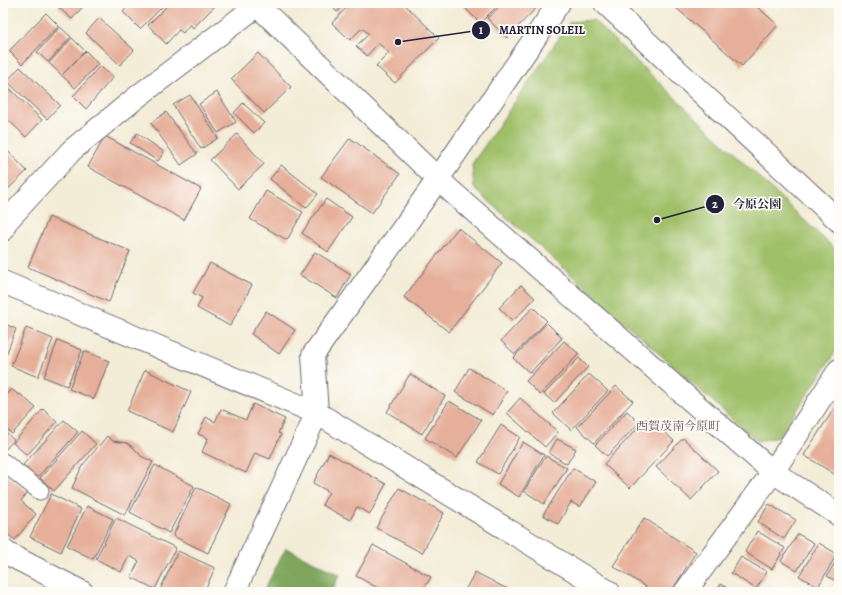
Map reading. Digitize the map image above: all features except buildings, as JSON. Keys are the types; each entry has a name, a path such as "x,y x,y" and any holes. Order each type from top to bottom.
{"street":[{"path":"234,592 317,413 312,355 438,179 559,3"},
{"path":"605,3 839,221"},
{"path":"3,230 5,223 72,150 137,97 257,4 438,179 773,472 839,515"},
{"path":"3,282 317,413 609,592"},
{"path":"685,592 773,472 839,370"},
{"path":"3,550 82,592"}],"lane":[{"path":"3,462 40,491"}],"green space":[{"path":"593,20 839,253 839,347 779,437 757,441 474,188 472,164 570,22"},
{"path":"286,548 340,575 331,592 263,592"}],"place":[{"name":"MARTIN SOLEIL","path":"398,42"},
{"name":"今原公園","path":"657,220"}],"district":[{"name":"西賀茂南今原町","path":"678,426"}]}
